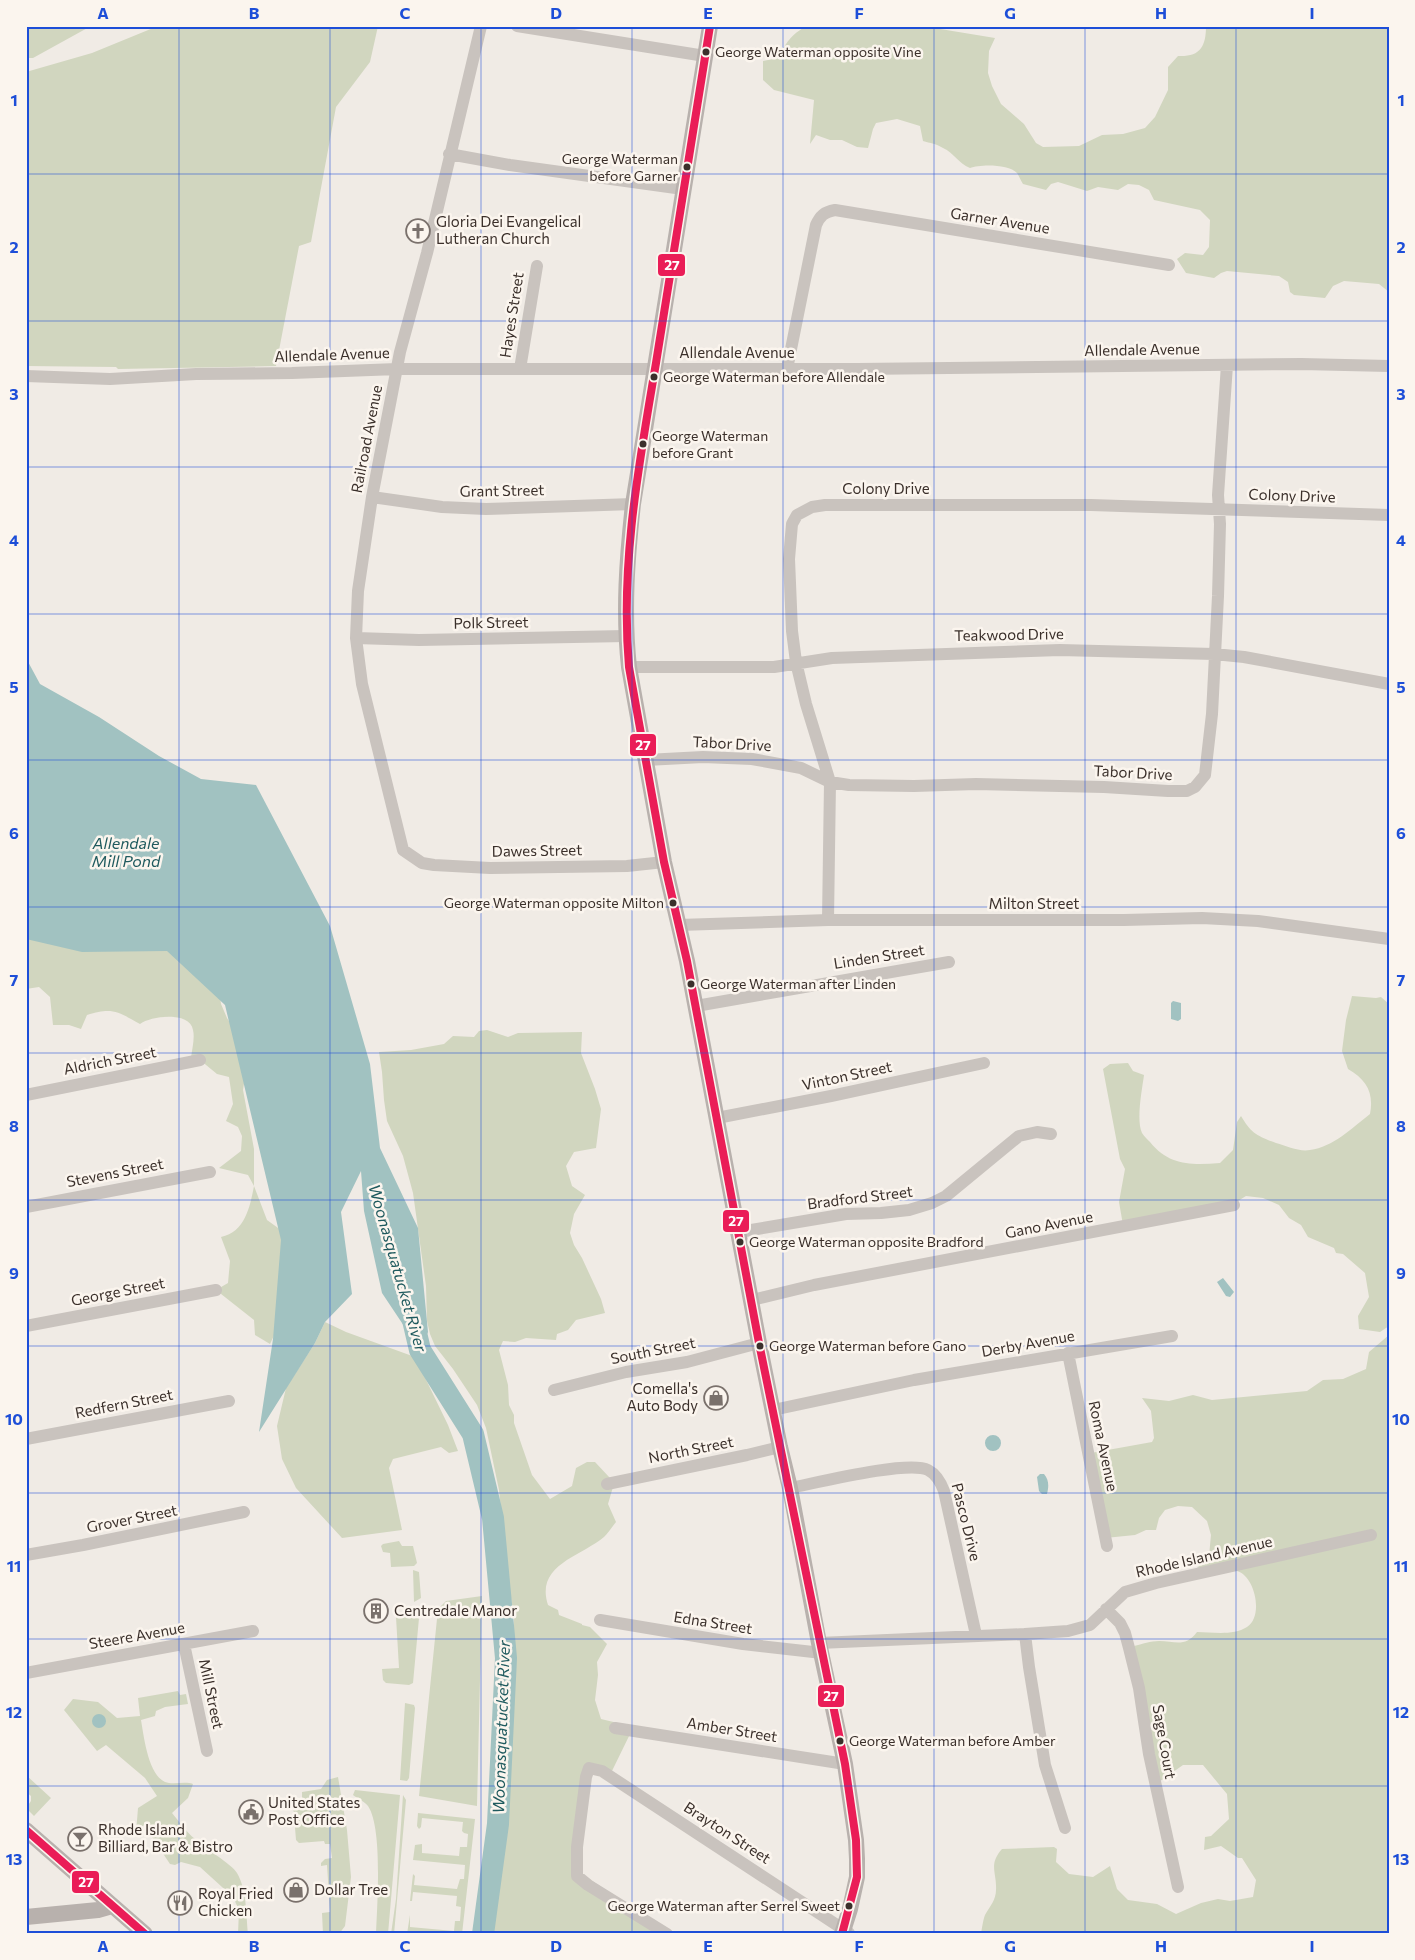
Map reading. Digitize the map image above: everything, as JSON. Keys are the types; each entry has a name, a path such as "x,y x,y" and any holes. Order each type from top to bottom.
{"main road":[{"path":"710,26 633,504 626,573 626,636 629,667 664,862 696,1006 759,1343 845,1764 857,1859 857,1877 846,1932"},
{"path":"26,1830 145,1934"},
{"path":"26,1917 98,1910 112,1906"}],"street":[{"name":"Railroad Avenue","path":"412,857 403,850 362,684 356,638 358,591 372,497 396,369 481,26"},
{"path":"517,26 705,56"},
{"path":"449,154 510,165 683,189"},
{"name":"Garner Avenue","path":"787,369 816,225 819,217 826,212 835,210 1169,264"},
{"name":"Hayes Street","path":"520,369 537,266"},
{"name":"Allendale Avenue","path":"26,376 110,378 396,369 655,370 1301,364 1389,366"},
{"name":"Tabor Drive","path":"646,760 703,757 752,759 801,768 830,782 849,785 914,786 976,784 1104,787 1168,792 1187,791 1195,787 1205,775 1212,714 1218,596 1220,524 1218,510 1227,365"},
{"name":"Grant Street","path":"372,497 442,508 486,509 633,504"},
{"name":"Colony Drive","path":"828,920 830,782 806,704 796,662 792,631 790,540 792,524 797,515 812,507 1091,505 1389,515"},
{"name":"Polk Street","path":"356,638 419,640 626,636"},
{"name":"Teakwood Drive","path":"629,667 656,665 765,667 832,658 1060,650 1214,654 1244,657 1389,684"},
{"name":"Dawes Street","path":"412,857 422,863 434,865 490,868 627,866 664,862"},
{"name":"Milton Street","path":"679,925 828,920 1124,920 1202,918 1258,921 1389,939"},
{"name":"Linden Street","path":"696,1006 949,962"},
{"name":"Aldrich Street","path":"26,1095 200,1060"},
{"name":"Vinton Street","path":"717,1118 984,1063"},
{"name":"Bradford Street","path":"739,1232 846,1214 909,1210 932,1204 946,1196 1018,1136 1038,1132 1050,1134"},
{"name":"Stevens Street","path":"26,1207 210,1172"},
{"name":"Gano Avenue","path":"752,1300 823,1284 1234,1205"},
{"name":"George Street","path":"26,1326 216,1290"},
{"name":"Derby Avenue","path":"773,1410 914,1380 1172,1336"},
{"name":"South Street","path":"554,1390 626,1372 687,1362 759,1343"},
{"name":"Roma Avenue","path":"1068,1353 1107,1546"},
{"name":"Redfern Street","path":"26,1439 228,1401"},
{"name":"North Street","path":"607,1484 780,1447"},
{"name":"Pasco Drive","path":"790,1488 912,1466 929,1470 941,1483 944,1491 976,1635"},
{"name":"Grover Street","path":"26,1555 244,1512"},
{"name":"Rhode Island Avenue","path":"821,1648 976,1635 1068,1631 1090,1625 1125,1592 1156,1583 1371,1535"},
{"name":"Sage Court","path":"1106,1609 1120,1623 1129,1648 1139,1688 1149,1754 1178,1886"},
{"name":"Edna Street","path":"600,1620 743,1644 821,1648"},
{"name":"Steere Avenue","path":"26,1673 253,1631"},
{"path":"1026,1634 1029,1667 1045,1765 1065,1828"},
{"name":"Mill Street","path":"184,1644 206,1750"},
{"name":"Amber Street","path":"615,1728 845,1764"},
{"name":"Brayton Street","path":"667,1934 588,1885 577,1876 576,1847 589,1768 602,1770 846,1932"}],"green space":[{"path":"26,26 91,26 33,58 26,58"},
{"path":"158,26 378,26 370,62 336,107 311,242 299,246 276,366 118,369 116,367 26,366 26,72 92,53"},
{"path":"807,26 922,26 995,38 989,51 988,73 992,86 1001,104 1024,124 1036,143 1043,147 1079,146 1102,135 1123,134 1145,128 1155,117 1168,90 1168,67 1178,56 1192,55 1200,49 1205,40 1206,26 1389,26 1389,292 1379,284 1344,281 1333,286 1325,298 1294,295 1290,292 1288,282 1279,276 1227,271 1214,278 1186,273 1177,259 1185,253 1203,255 1209,247 1210,220 1200,210 1154,200 1149,190 1139,185 1128,184 1118,190 1098,187 1087,191 1058,182 1051,184 1046,190 1023,184 1017,173 1008,168 987,165 970,168 966,166 947,150 923,141 920,126 897,119 876,123 868,148 857,147 842,140 830,140 816,135 810,144 814,100 774,90 763,80 763,61 778,58 790,39"},
{"path":"141,924 219,989 221,1004 240,1039 247,1064 243,1090 254,1149 254,1186 248,1175 219,1168 241,1151 242,1136 238,1127 226,1121 233,1104 229,1077 217,1074 200,1060 191,1058 194,1036 190,1024 178,1018 161,1017 140,1024 115,1012 103,1011 87,1015 81,1029 69,1025 53,1025 50,997 39,987 26,989 26,938"},
{"path":"1352,996 1381,997 1389,1004 1389,1326 1380,1332 1359,1329 1358,1316 1369,1297 1365,1273 1343,1254 1336,1253 1334,1248 1308,1237 1301,1225 1289,1218 1279,1205 1263,1198 1246,1196 1233,1204 1123,1225 1119,1202 1125,1169 1120,1159 1103,1069 1110,1064 1128,1063 1133,1071 1144,1075 1139,1113 1142,1133 1157,1150 1173,1160 1191,1164 1220,1163 1233,1150 1237,1122 1241,1116 1251,1130 1269,1141 1302,1150 1318,1148 1342,1136 1370,1114 1371,1100 1368,1088 1355,1073 1348,1069 1342,1051 1346,1020"},
{"path":"487,1030 508,1037 518,1033 582,1032 581,1053 601,1109 596,1148 574,1152 566,1166 572,1186 585,1195 574,1214 570,1233 601,1299 605,1313 576,1320 568,1330 557,1334 556,1340 526,1338 515,1342 503,1341 499,1350 508,1385 509,1405 514,1415 514,1423 532,1475 550,1499 572,1486 576,1468 587,1462 595,1462 610,1478 613,1487 608,1504 616,1522 604,1537 554,1571 548,1580 546,1591 548,1605 558,1610 559,1615 590,1627 607,1644 597,1662 598,1675 595,1700 601,1719 626,1725 631,1732 611,1773 591,1765 579,1872 671,1934 485,1934 491,1889 499,1860 508,1792 507,1766 511,1721 514,1635 514,1618 499,1490 486,1428 477,1405 435,1346 430,1334 427,1321 426,1286 413,1193 403,1156 387,1121 379,1052 411,1050 444,1044 453,1036 474,1037 479,1031"},
{"path":"254,1186 267,1220 292,1238 278,1327 270,1344 255,1335 254,1320 216,1290 228,1283 230,1261 221,1237 236,1230 245,1218"},
{"path":"325,1322 346,1332 415,1357 448,1425 458,1451 449,1453 441,1447 393,1459 389,1468 402,1530 342,1538 296,1488 282,1459 277,1426 286,1388 315,1343"},
{"path":"1389,1335 1389,1934 981,1934 985,1915 996,1894 994,1864 1002,1849 1054,1847 1057,1849 1056,1862 1069,1874 1093,1877 1110,1866 1117,1889 1128,1900 1157,1904 1176,1914 1201,1903 1218,1899 1230,1901 1253,1897 1256,1880 1242,1858 1238,1858 1221,1846 1204,1850 1205,1837 1211,1836 1229,1819 1227,1794 1203,1765 1183,1765 1159,1782 1134,1646 1156,1641 1184,1642 1193,1637 1197,1632 1222,1633 1241,1630 1252,1622 1255,1614 1256,1606 1253,1588 1249,1580 1237,1571 1197,1568 1209,1556 1211,1535 1207,1521 1192,1507 1178,1506 1165,1510 1159,1518 1156,1530 1146,1530 1135,1535 1105,1538 1091,1453 1152,1442 1154,1438 1151,1411 1142,1398 1169,1401 1193,1395 1212,1400 1307,1391 1323,1380 1343,1379 1366,1369 1369,1352"},
{"path":"399,1541 402,1546 413,1546 417,1563 414,1566 391,1567 390,1553 383,1552 381,1546"},
{"path":"413,1570 419,1572 421,1598 414,1602"},
{"path":"482,1596 477,1806 419,1796 438,1609 446,1601"},
{"path":"396,1617 419,1618 413,1683 409,1685 386,1683 383,1680 382,1669 399,1668"},
{"path":"178,1691 180,1695 186,1694 188,1704 165,1707 156,1711 155,1716 141,1720 145,1745 154,1771 159,1778 165,1782 193,1784 188,1798 172,1813 199,1843 230,1865 237,1873 243,1887 248,1934 238,1934 239,1910 233,1897 200,1867 181,1862 175,1865 170,1864 144,1825 136,1833 138,1808 157,1796 145,1778 106,1745 97,1751 64,1710 73,1699 98,1702 117,1718 140,1716 138,1698"},
{"path":"405,1703 414,1705 415,1708 409,1778 407,1781 400,1780"},
{"path":"26,1775 51,1798 34,1816 26,1808 31,1801 31,1796 26,1792"},
{"path":"338,1777 347,1830 351,1877 345,1926 339,1934 323,1934 322,1913 330,1912 327,1865 321,1866 321,1863 325,1859 332,1858 330,1844 325,1844 324,1841 299,1843 296,1840 293,1803 302,1802 302,1792 321,1789 327,1780"},
{"path":"355,1790 400,1795 388,1934 376,1934 378,1868 376,1831 368,1806 353,1795"},
{"path":"403,1795 406,1800 394,1934 391,1934 396,1899"},
{"path":"418,1813 475,1819 462,1934 411,1932 407,1934 410,1915 410,1927 454,1931 455,1921 460,1921 461,1907 456,1906 457,1896 413,1892 412,1901 410,1901 413,1874 415,1876 414,1885 457,1889 460,1879 464,1879 465,1865 413,1860 415,1845 422,1844 422,1853 459,1856 460,1847 467,1847 468,1834 462,1831 463,1822 422,1818 419,1829 417,1826"}],"water":[{"name":"Allendale Mill Pond","path":"26,658 40,684 99,717 159,756 201,779 256,785 330,926 370,1064 380,1148 418,1228 428,1332 420,1350 382,1293 364,1211 361,1171 341,1212 352,1294 325,1322 315,1343 259,1432 273,1339 281,1240 225,1005 167,951 82,952 26,939"},
{"path":"1173,1001 1181,1003 1181,1019 1178,1021 1171,1019 1171,1003"},
{"path":"1223,1278 1234,1292 1230,1297 1226,1296 1217,1282"},
{"path":"993,1435 999,1437 1001,1443 999,1449 993,1451 987,1449 985,1443 987,1437"},
{"path":"1040,1474 1044,1474 1048,1481 1047,1494 1042,1494 1039,1491 1037,1477"},
{"path":"96,1714 102,1714 106,1721 102,1728 96,1728 92,1724 92,1718"}],"waterway":[{"name":"Woonasquatucket River","path":"413,1320 420,1350 473,1434 493,1518 506,1658 498,1824 483,1934"}],"transit line":[{"name":"27","path":"710,26 643,439 633,514 627,590 629,667 664,862 687,961 759,1343 845,1764 856,1840 857,1877 842,1934"},
{"name":"27","path":"26,1830 145,1934"}],"place":[{"name":"George Waterman opposite Vine","path":"706,52"},
{"name":"George Waterman before Garner","path":"687,167"},
{"name":"Gloria Dei Evangelical Lutheran Church","path":"418,231"},
{"name":"George Waterman before Allendale","path":"654,377"},
{"name":"George Waterman before Grant","path":"643,444"},
{"name":"George Waterman opposite Milton","path":"673,903"},
{"name":"George Waterman after Linden","path":"691,984"},
{"name":"George Waterman opposite Bradford","path":"740,1242"},
{"name":"George Waterman before Gano","path":"760,1346"},
{"name":"Comella's Auto Body","path":"716,1398"},
{"name":"Centredale Manor","path":"376,1611"},
{"name":"George Waterman before Amber","path":"840,1741"},
{"name":"United States Post Office","path":"251,1812"},
{"name":"Rhode Island Billiard, Bar & Bistro","path":"80,1839"},
{"name":"Dollar Tree","path":"296,1890"},
{"name":"Royal Fried Chicken","path":"180,1903"},
{"name":"George Waterman after Serrel Sweet","path":"849,1906"}]}
